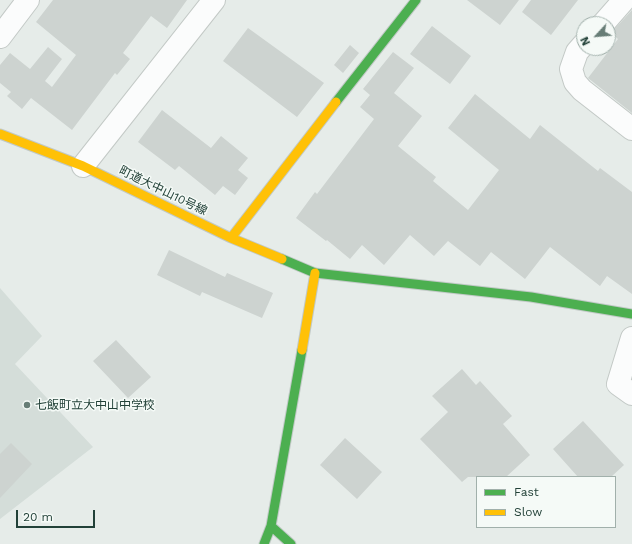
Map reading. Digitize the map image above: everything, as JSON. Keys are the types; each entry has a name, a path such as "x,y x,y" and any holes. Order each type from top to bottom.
{"street":[{"path":"0,37 28,0"},
{"path":"83,166 214,0"},
{"path":"231,238 416,0"},
{"path":"609,16 624,0"},
{"path":"576,55 571,69 575,82 582,90 632,129"},
{"name":"町道大中山10号線","path":"0,134 83,166 231,238 315,273 531,297 632,314"},
{"path":"264,544 272,526 315,273"},
{"path":"632,338 618,384 632,394"},
{"path":"272,526 291,544"}],"shaded area":[{"name":"七飯町立大中山中学校","path":"0,288 42,336 15,364 93,447 0,519"}],"building":[{"path":"53,0 187,0 167,28 151,16 123,53 130,59 117,75 115,73 72,130 31,98 22,109 7,96 11,92 0,83 0,65 10,53 30,69 48,47 62,59 45,81 52,87 76,55 36,22"},
{"path":"467,0 519,0 500,25"},
{"path":"531,0 578,0 551,35 522,12"},
{"path":"632,10 632,113 588,78 605,56 616,56 616,42 618,39 616,37 616,28"},
{"path":"432,26 471,56 450,84 410,54"},
{"path":"248,28 324,83 297,117 223,61"},
{"path":"350,45 359,53 343,73 334,65"},
{"path":"393,52 414,68 394,93 422,116 398,146 436,177 433,181 468,210 499,170 448,128 475,94 530,139 540,125 598,171 600,168 632,192 632,294 607,276 600,286 550,247 525,279 491,252 480,266 448,241 434,256 410,235 384,265 362,245 350,259 327,240 326,241 296,218 315,192 317,194 374,119 360,107 370,95 363,89"},
{"path":"162,110 211,148 221,136 248,158 238,170 248,178 235,195 223,186 215,195 179,166 175,170 138,142"},
{"path":"169,250 225,277 227,273 273,293 262,318 202,292 200,296 157,275"},
{"path":"116,340 151,377 128,398 93,361"},
{"path":"462,369 476,385 480,381 512,416 503,424 530,455 507,476 468,477 462,482 420,439 448,412 432,396"},
{"path":"583,421 624,465 612,476 577,476 553,449"},
{"path":"345,438 382,472 357,499 320,465"},
{"path":"11,443 32,464 0,498 0,454"}],"traffic: fast":[{"path":"336,102 416,0"},
{"path":"282,259 315,273 531,297 632,314"},
{"path":"264,544 271,526 302,350"},
{"path":"271,526 291,544"}],"traffic: slow":[{"path":"231,238 336,102"},
{"path":"0,134 83,166 231,238 282,259"},
{"path":"302,350 315,273"}],"place":[{"name":"七飯町立大中山中学校","path":"27,405"}]}
